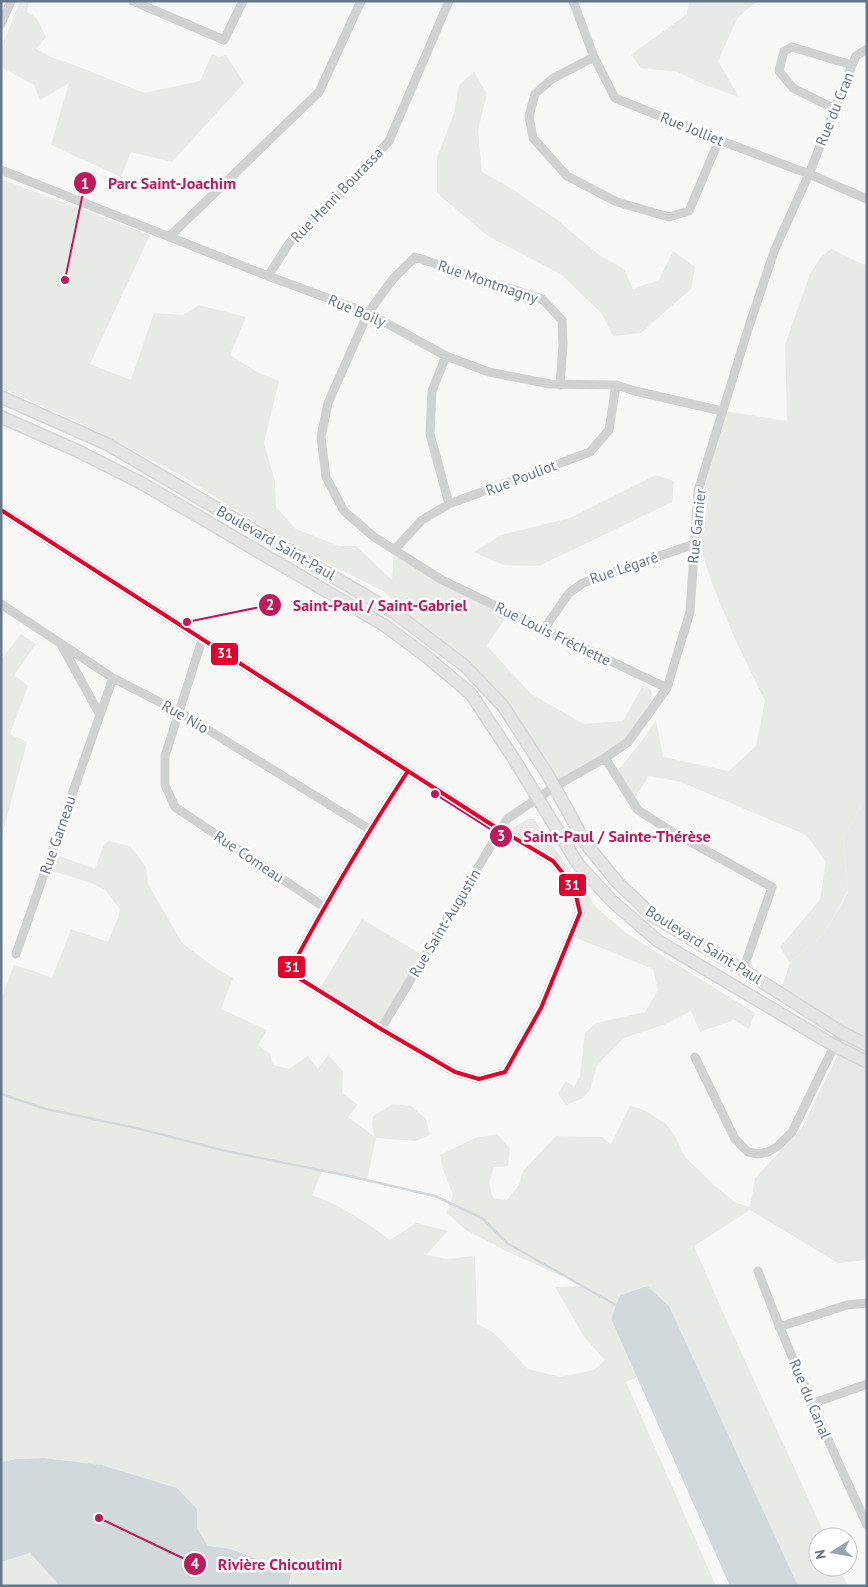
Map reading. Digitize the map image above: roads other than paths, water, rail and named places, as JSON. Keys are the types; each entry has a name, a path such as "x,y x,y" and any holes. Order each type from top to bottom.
{"main road":[{"name":"Boulevard Saint-Paul","path":"1,397 107,444 395,613 465,666 503,706 557,785 586,844 618,883 653,916 841,1032 867,1046"},
{"name":"Boulevard Saint-Paul","path":"1,416 78,451 143,484 384,625 427,657 471,694 578,864 612,901 658,941 835,1046 867,1062"}],"street":[{"path":"1,24 11,1"},
{"path":"133,1 224,40 243,1"},
{"path":"168,237 319,92 361,1"},
{"name":"Rue Henri Bourassa","path":"268,276 290,242 341,194 389,142 449,1"},
{"name":"Rue Jolliet","path":"573,1 594,57 615,98 718,140 809,174 867,199"},
{"path":"835,110 792,88 779,71 784,51 792,47 852,64"},
{"name":"Rue du Cran","path":"809,174 852,64 856,56 867,49"},
{"path":"594,57 552,79 535,94 529,116 533,138 567,176 617,202 669,217 689,211 718,140"},
{"name":"Rue Boily","path":"1,170 268,276 368,313 446,356 489,372 560,385 616,385 722,411"},
{"name":"Rue Garnier","path":"557,785 605,758 628,742 667,688 690,612 698,491 775,249 809,174"},
{"name":"Rue Montmagny","path":"368,313 393,279 414,257 542,299 562,320 563,344 560,385"},
{"name":"Rue Louis Fréchette","path":"368,313 328,403 321,438 326,476 344,512 374,537 442,580 667,688"},
{"path":"446,356 432,391 430,434 449,504"},
{"name":"Rue Pouliot","path":"394,550 422,520 449,504 590,452 609,430 616,385"},
{"path":"1,510 202,640 553,862 574,887 580,913 541,1008 505,1072 479,1079 455,1072 289,972 324,906 408,771"},
{"name":"Rue Légaré","path":"544,629 570,593 583,583 694,544"},
{"name":"Rue Nio","path":"1,604 113,678 179,712 370,830"},
{"path":"179,712 202,640"},
{"path":"60,643 100,715"},
{"name":"Rue Garneau","path":"16,954 113,678"},
{"name":"Rue Comeau","path":"179,712 165,756 165,785 175,807 324,906"},
{"path":"605,758 638,810 669,830 772,887 743,970"},
{"name":"Rue Saint-Augustin","path":"381,1029 507,819 557,785"},
{"path":"695,1057 735,1139 748,1152 758,1154 768,1152 778,1146 792,1132 841,1032"},
{"name":"Rue du Canal","path":"758,1270 811,1404 867,1525"},
{"path":"779,1327 847,1305 867,1303"},
{"path":"811,1404 867,1384"}],"waterway":[{"path":"1,1094 46,1109 136,1128 226,1151 435,1196 482,1218 507,1243 616,1305"}],"place":[{"name":"Parc Saint-Joachim","path":"65,280"},
{"name":"Saint-Paul / Saint-Gabriel","path":"187,622"},
{"name":"Saint-Paul / Sainte-Thérèse","path":"435,794"},
{"name":"Rivière Chicoutimi","path":"99,1518"}]}
